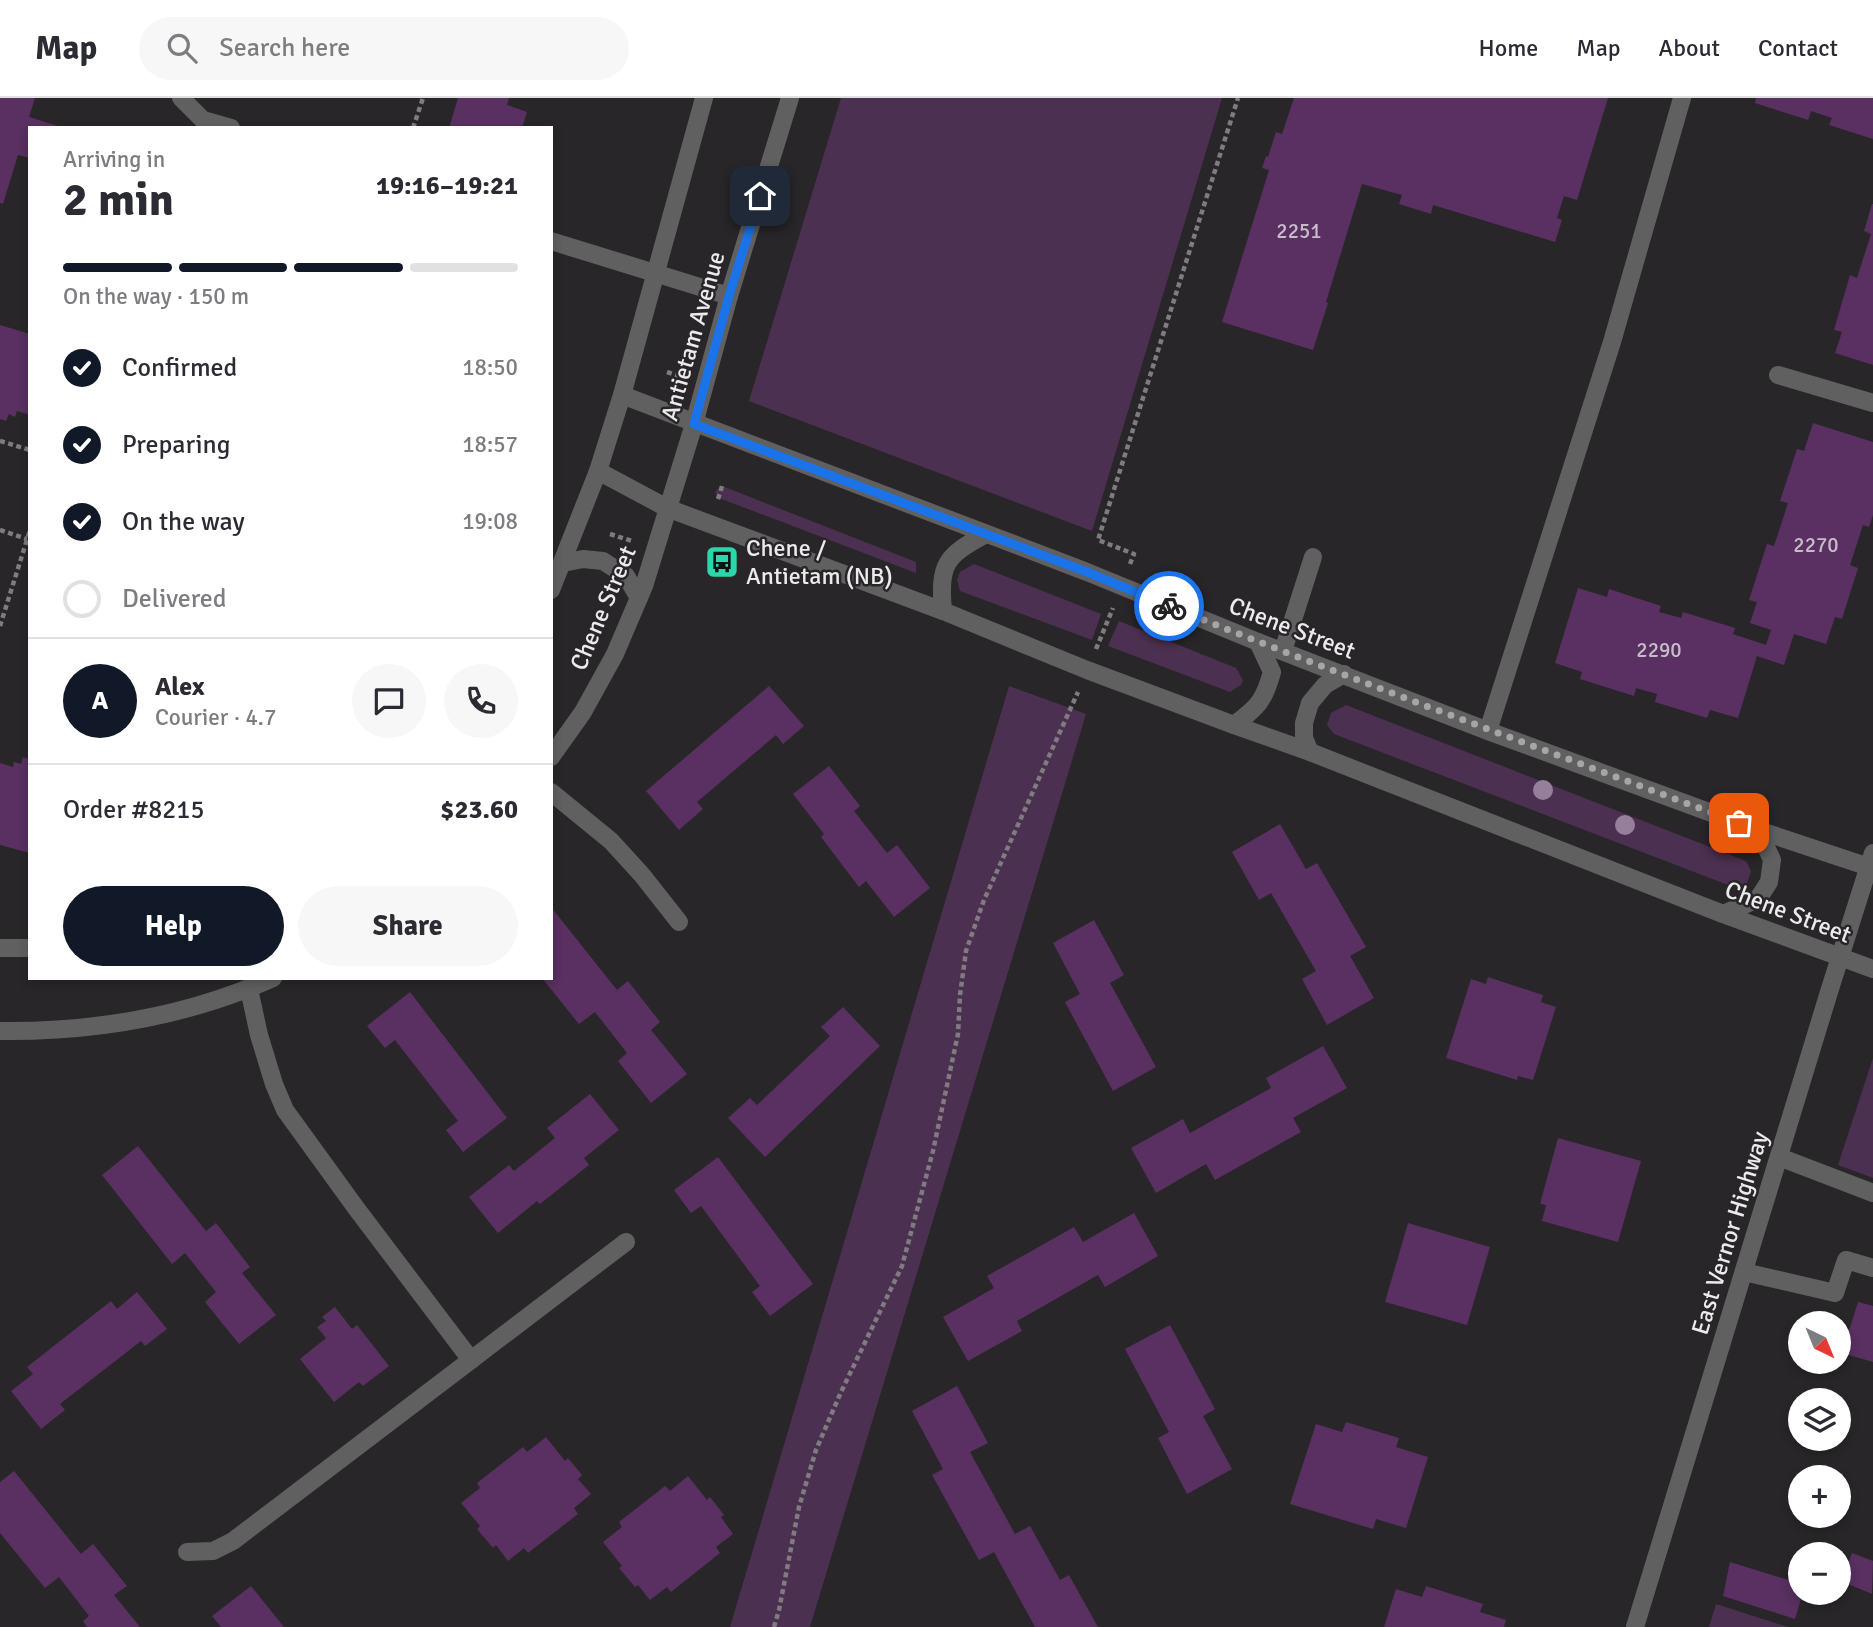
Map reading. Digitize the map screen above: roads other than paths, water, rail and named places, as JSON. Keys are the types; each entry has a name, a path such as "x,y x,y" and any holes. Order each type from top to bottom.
{"street":[{"path":"181,98 204,120 224,126"},
{"path":"553,586 598,471 622,395 704,98"},
{"name":"Antietam Avenue","path":"667,508 790,98"},
{"path":"1488,731 1612,342 1682,98"},
{"path":"553,242 729,296"},
{"path":"1778,374 1873,403"},
{"name":"Chene Street","path":"622,395 1087,572 1488,731 1758,830 1871,860"},
{"name":"Chene Street","path":"598,471 667,508 943,611 1087,670 1310,752 1723,914 1873,969"},
{"name":"Chene Street","path":"553,754 583,712 615,654 644,586 667,508"},
{"path":"943,611 940,585 944,567 961,547 986,534"},
{"path":"1283,651 1313,557"},
{"path":"563,563 583,559 603,561 626,576 639,598"},
{"path":"1234,725 1256,709 1267,692 1272,672 1258,642"},
{"path":"1310,752 1304,738 1304,723 1310,704 1325,685 1344,674"},
{"path":"553,793 611,841 679,922"},
{"path":"1723,914 1758,900 1769,882 1772,860 1758,830"},
{"name":"East Vernor Highway","path":"1635,1627 1871,860"},
{"path":"0,948 28,948"},
{"path":"0,1031 40,1032 105,1025 188,1009 269,980"},
{"path":"249,989 259,1035 285,1110 471,1360"},
{"path":"1779,1157 1873,1193"},
{"path":"187,1552 213,1551 233,1541 626,1242"},
{"path":"1744,1272 1835,1293 1846,1260 1873,1268"}],"place":[{"name":"Chene / Antietam (NB)","path":"722,562"}]}
